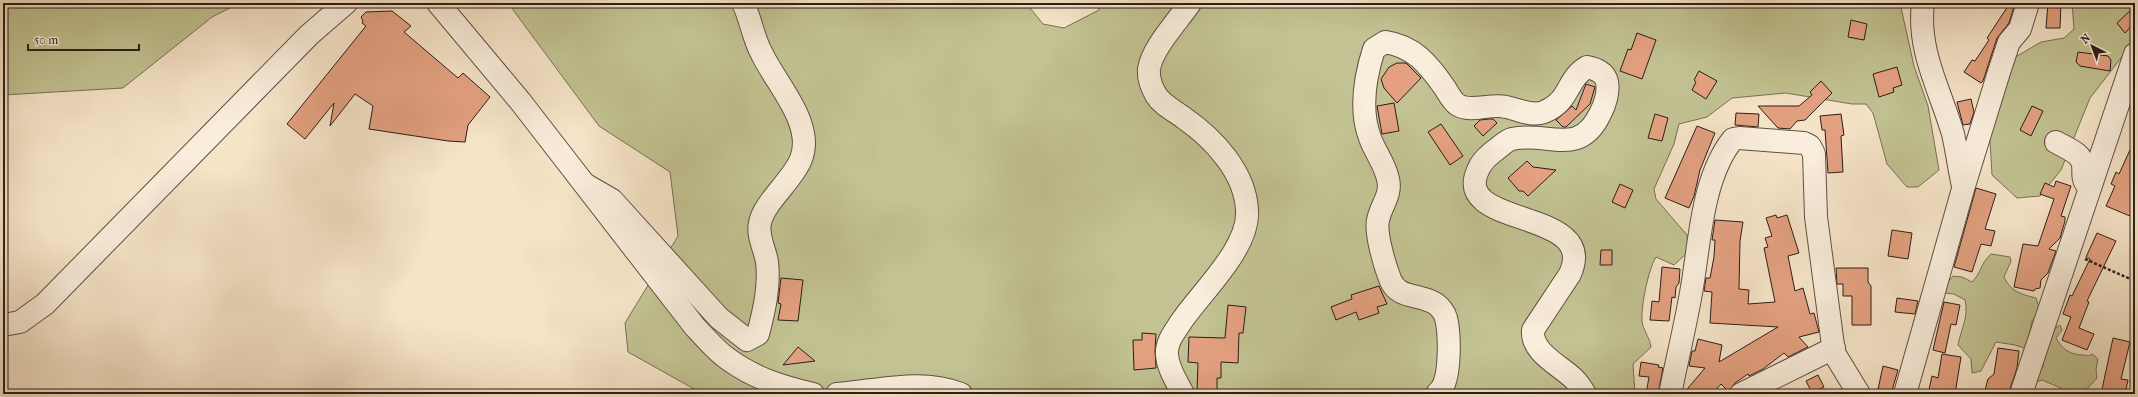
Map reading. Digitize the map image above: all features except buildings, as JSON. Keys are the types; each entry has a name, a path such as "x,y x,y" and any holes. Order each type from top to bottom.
{"street":[{"path":"3,325 20,322 45,304 309,35 346,3"},
{"path":"438,3 520,101 695,327 727,359 755,376 785,387 813,394"},
{"path":"586,185 612,200 723,322 747,340 758,334 767,293 767,262 760,236 760,223 802,158 804,139 797,116 761,54 743,3"},
{"path":"1183,394 1169,363 1168,344 1186,314 1240,243 1247,221 1247,210 1239,179 1230,164 1208,138 1156,96 1150,82 1149,69 1154,55 1190,3"},
{"path":"1923,3 1922,34 1925,53 1952,134 1963,188"},
{"path":"1905,394 1963,188 2009,42 2020,29 2028,3"},
{"path":"1437,394 1444,385 1449,364 1446,317 1437,304 1402,294 1395,289 1383,256 1378,227 1378,221 1389,193 1388,180 1381,158 1370,138 1366,119 1364,85 1374,49 1385,42 1404,46 1417,54 1434,73 1457,105 1467,108 1505,106 1523,113 1542,113 1558,105 1576,76 1587,67 1599,71 1606,79 1608,90 1601,113 1587,133 1579,138 1565,141 1542,138 1511,139 1492,152 1480,166 1475,176 1478,194 1486,204 1554,230 1566,238 1574,249 1574,266 1533,330 1533,336 1541,350 1557,367 1574,379 1585,394"},
{"path":"2021,394 2090,184 2135,54"},
{"path":"1670,394 1691,294 1709,190 1722,156 1733,139 1739,138 1804,143 1810,146 1814,154 1816,217 1834,353 1859,394"},
{"path":"2056,142 2076,154 2083,164 2085,182 2090,184"},
{"path":"1741,394 1834,348"},
{"path":"837,394 907,386 934,387 961,394"}],"path":[{"path":"2067,255 2084,259 2111,272 2135,281"}],"green space":[{"path":"3,3 240,3 212,17 123,88 3,95"},
{"path":"508,3 1026,3 1043,24 1064,28 1099,10 1098,3 1900,3 1914,66 1928,106 1939,170 1918,187 1907,187 1887,164 1873,113 1866,104 1852,104 1786,93 1732,98 1707,117 1679,124 1674,144 1654,189 1656,199 1687,235 1688,252 1674,265 1656,257 1650,270 1643,306 1642,321 1651,347 1633,364 1635,394 703,394 628,352 625,323 678,236 670,172 599,126"},
{"path":"2072,3 2135,3 2135,40 2090,98 2061,170 2040,196 2017,198 1992,175 1989,123 2012,59 2041,42 2064,38 2074,29"},
{"path":"1991,254 2010,257 2011,261 2004,277 2010,286 2017,292 2036,298 2040,310 2032,321 2027,349 2015,345 1996,342 1981,371 1972,373 1971,359 1958,345 1966,312 1965,300 1954,294 1943,293 1943,283 1949,281 1953,276 1962,277 1972,282"},
{"path":"2060,325 2062,330 2056,338 2067,351 2078,355 2088,356 2092,354 2098,359 2096,369 2097,378 2087,389 2088,394 2069,394 2061,388 2042,380 2036,382 2036,375 2043,367 2042,351 2054,329"}]}
